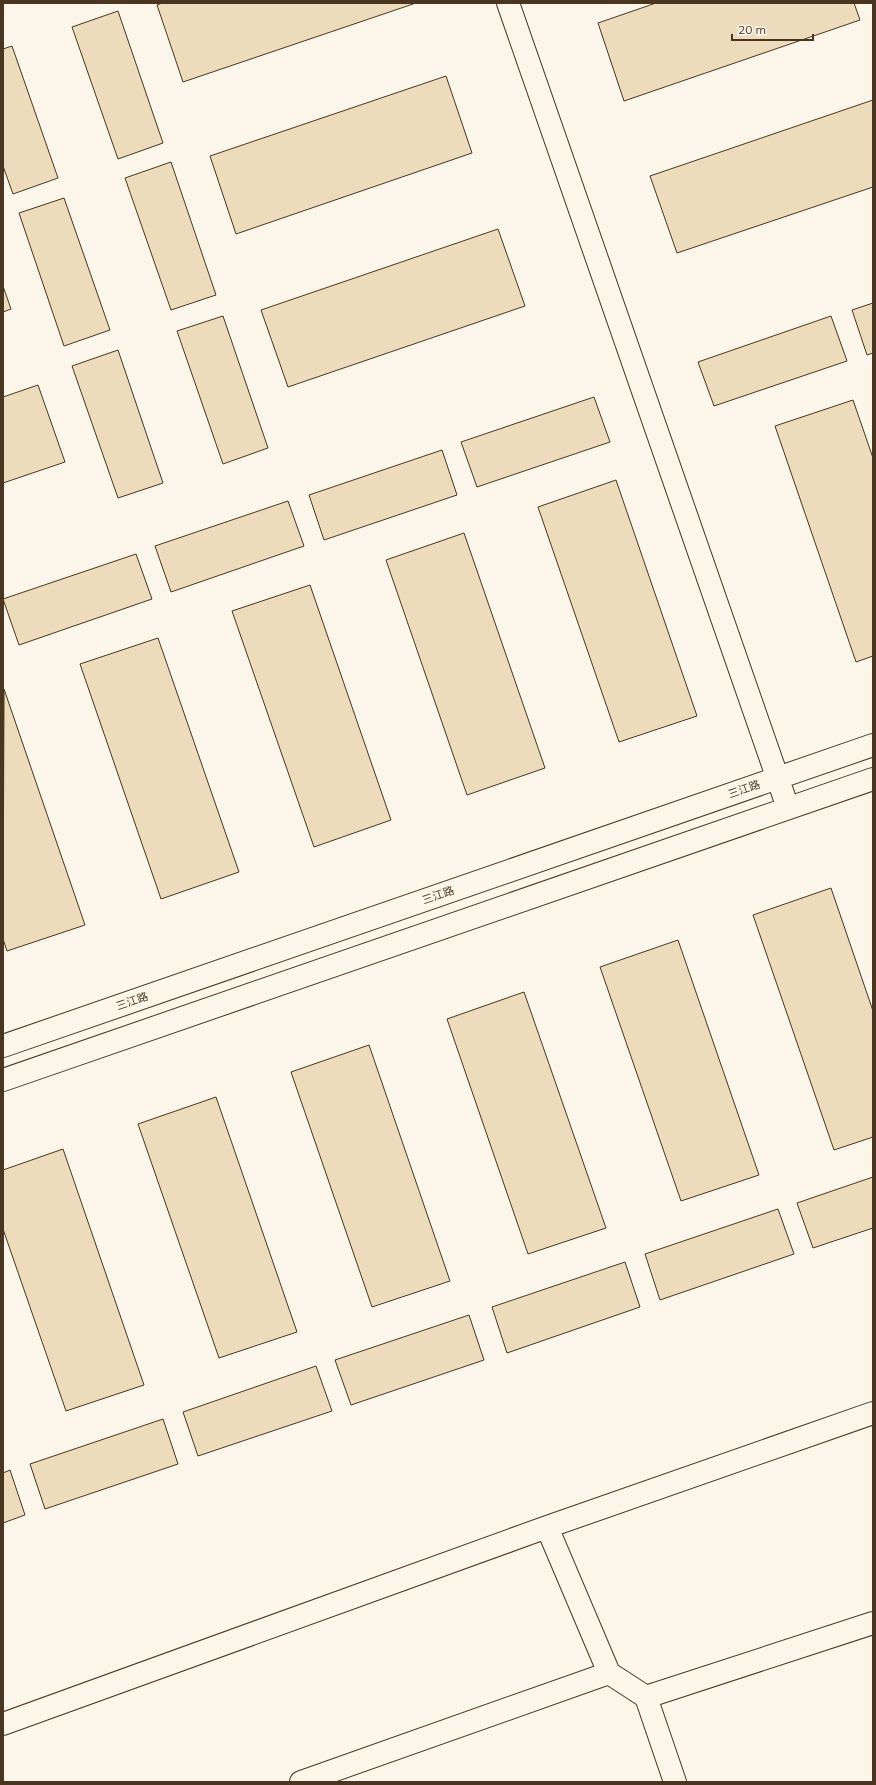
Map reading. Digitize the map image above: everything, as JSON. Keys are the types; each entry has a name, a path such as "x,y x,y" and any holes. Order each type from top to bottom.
{"street":[{"path":"508,3 788,808"},
{"name":"三江路","path":"3,1046 873,745"},
{"path":"3,1080 873,779"},
{"path":"3,1724 547,1527 873,1413"},
{"path":"547,1527 609,1674 646,1697 675,1782"},
{"path":"646,1697 873,1623"},
{"path":"301,1782 609,1674"}],"building":[{"path":"162,3 416,3 183,82 157,5"},
{"path":"656,3 854,3 860,20 624,101 598,23"},
{"path":"118,11 163,143 118,159 72,27"},
{"path":"12,46 58,178 13,194 3,166 3,49"},
{"path":"446,76 472,153 236,234 210,156"},
{"path":"873,100 873,187 677,253 650,176"},
{"path":"171,162 216,295 171,310 125,178"},
{"path":"64,198 110,330 64,346 19,213"},
{"path":"498,229 525,306 288,387 261,310"},
{"path":"3,286 11,309 3,312"},
{"path":"873,303 873,353 867,355 852,310"},
{"path":"223,316 268,448 223,464 177,331"},
{"path":"831,316 847,361 714,406 698,362"},
{"path":"118,350 163,483 118,498 72,366"},
{"path":"38,385 65,462 3,483 3,397"},
{"path":"594,397 610,442 477,487 461,442"},
{"path":"853,400 873,458 873,656 856,662 775,426"},
{"path":"442,450 457,495 324,540 309,495"},
{"path":"616,480 697,716 619,742 538,507"},
{"path":"288,501 304,546 171,592 155,546"},
{"path":"464,533 545,768 467,795 386,560"},
{"path":"136,554 152,599 19,645 3,599"},
{"path":"310,585 391,820 314,847 232,611"},
{"path":"158,638 239,872 161,899 80,664"},
{"path":"4,689 85,925 7,951 3,939"},
{"path":"831,888 873,1011 873,1137 834,1150 753,915"},
{"path":"678,940 759,1175 681,1201 600,967"},
{"path":"524,992 606,1228 528,1254 447,1019"},
{"path":"369,1045 450,1281 372,1307 291,1072"},
{"path":"216,1097 297,1332 219,1358 138,1124"},
{"path":"63,1149 144,1385 66,1411 3,1229 3,1170"},
{"path":"873,1177 873,1228 813,1248 797,1203"},
{"path":"778,1209 794,1254 660,1300 645,1254"},
{"path":"625,1262 640,1307 507,1353 492,1307"},
{"path":"469,1315 484,1360 351,1405 335,1360"},
{"path":"316,1366 332,1411 198,1456 183,1412"},
{"path":"163,1419 178,1464 45,1509 30,1464"},
{"path":"10,1470 25,1515 3,1523 3,1473"}]}
